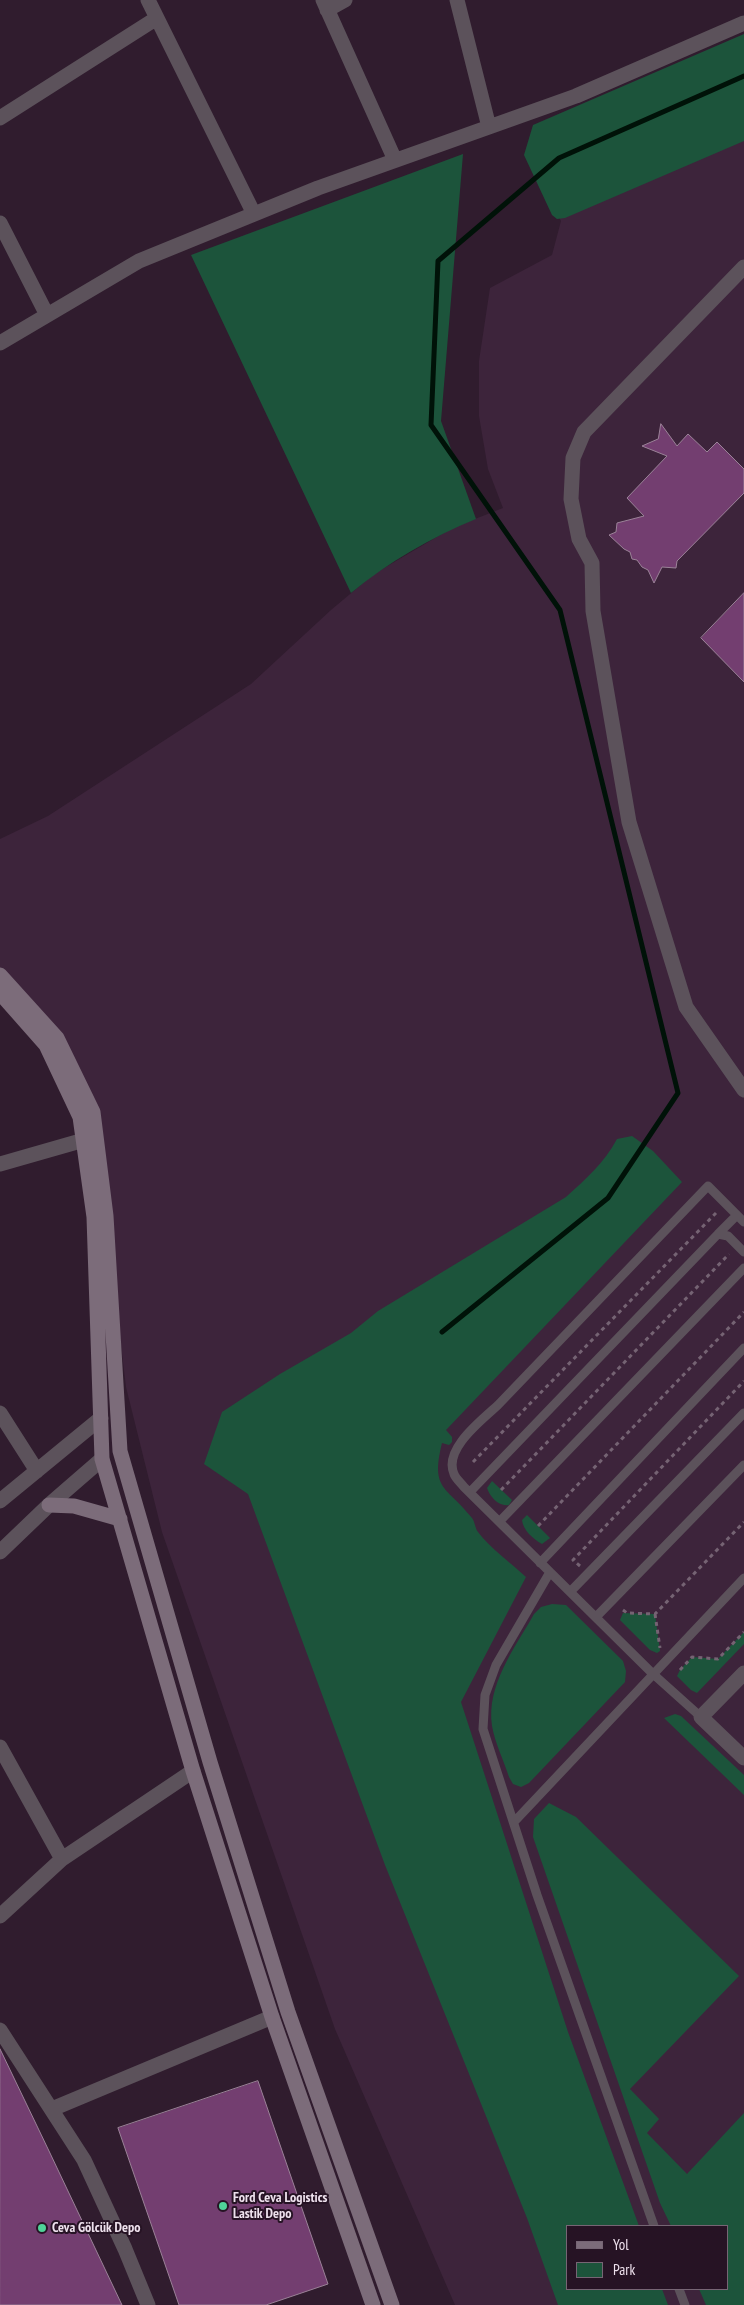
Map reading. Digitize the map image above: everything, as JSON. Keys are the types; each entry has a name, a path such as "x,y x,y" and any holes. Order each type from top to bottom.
{"main road":[{"path":"0,975 57,1038 93,1112 106,1216 120,1451 210,1762 286,2002 392,2305"},
{"path":"0,994 46,1045 80,1117 94,1217 102,1459 193,1771 272,2018 373,2305"},
{"path":"49,1504 74,1506 120,1519"}],"street":[{"path":"148,0 254,214"},
{"path":"344,0 325,5 395,160"},
{"path":"457,0 489,127"},
{"path":"0,118 157,18"},
{"path":"0,343 139,261 318,188 576,96 744,23"},
{"path":"0,223 47,315"},
{"path":"744,267 584,432 573,458 571,499 580,539 592,564 593,611 629,822 686,1007 744,1090"},
{"path":"0,1164 84,1140"},
{"path":"0,1413 37,1471"},
{"path":"0,1501 101,1418"},
{"path":"0,1552 49,1504 102,1459"},
{"path":"744,1673 701,1717 744,1758"},
{"path":"0,1747 62,1859"},
{"path":"0,1916 62,1859 193,1771"},
{"path":"52,2109 272,2018"},
{"path":"0,2030 84,2160 125,2249 148,2305"}],"lane":[{"path":"701,1717 652,1673 470,1492 454,1474 452,1460 454,1453 466,1436 708,1186 744,1222"},
{"path":"470,1492 737,1215"},
{"path":"718,1234 728,1236 742,1249"},
{"path":"500,1522 744,1268"},
{"path":"540,1563 744,1348"},
{"path":"570,1592 744,1413"},
{"path":"596,1617 744,1465"},
{"path":"550,1572 496,1665 485,1695 483,1729 537,1895 654,2225"},
{"path":"514,1822 652,1673 744,1578"},
{"path":"679,2290 685,2305"}],"path":[{"path":"473,1462 715,1212 728,1224"},
{"path":"501,1490 742,1249"},
{"path":"538,1526 744,1312"},
{"path":"573,1560 744,1381"},
{"path":"623,1610 627,1613 655,1614 744,1522"},
{"path":"655,1614 660,1651"},
{"path":"680,1670 692,1657 718,1659 744,1632"}],"shaded area":[{"path":"744,39 744,2305 455,2305 335,2029 162,1532 126,1387 93,1112 0,975 0,839 48,816 251,684 331,610 374,574 452,528 503,508 488,469 479,416 479,361 490,288 552,255 561,221 526,154"}],"green space":[{"path":"744,34 744,141 565,218 557,219 552,215 524,155 533,125"},
{"path":"463,154 441,421 476,519 411,551 351,593 191,255"},
{"path":"632,1136 653,1151 682,1182 446,1430 452,1437 452,1442 449,1445 442,1443 438,1470 443,1486 472,1518 483,1538 526,1577 461,1702 568,2032 639,2225 566,2225 566,2290 662,2290 668,2305 558,2305 527,2218 385,1865 248,1494 204,1464 222,1412 280,1374 351,1333 378,1311 566,1197 600,1163 617,1139"},
{"path":"492,1481 512,1500 509,1505 498,1503 490,1495 487,1488"},
{"path":"527,1515 550,1538 542,1544 526,1531 522,1520"},
{"path":"552,1604 566,1605 623,1661 626,1671 625,1682 529,1783 521,1787 513,1784 509,1777 495,1739 491,1711 493,1696 504,1667 534,1614 541,1607"},
{"path":"623,1613 655,1614 660,1651 657,1653 650,1650 620,1620"},
{"path":"744,1632 744,1644 697,1693 691,1690 677,1676 692,1657 718,1659"},
{"path":"675,1714 681,1716 744,1775 744,1795 664,1718"},
{"path":"549,1803 576,1817 739,1976 630,2089 659,2119 647,2133 687,2174 744,2113 744,2305 706,2305 699,2290 729,2290 729,2225 671,2225 660,2203 533,1837 534,1819"}],"building":[{"path":"661,424 677,446 688,434 707,452 717,442 744,469 744,493 677,561 676,568 662,567 654,583 648,570 642,567 637,560 632,559 630,552 609,535 616,532 617,523 644,516 627,498 667,456 642,446 658,439"},
{"path":"744,593 744,682 701,638"},
{"name":"Ceva Gölcük Depo","path":"0,2049 49,2151 122,2305 0,2305"},
{"name":"Ford Ceva Logistics Lastik Depo","path":"258,2081 328,2284 266,2305 179,2305 118,2128"}],"waterway":[{"path":"442,1332 608,1198 678,1093 560,610 431,425 438,261 559,158 744,76"}],"place":[{"name":"Ford Ceva Logistics Lastik Depo","path":"223,2206"},
{"name":"Ceva Gölcük Depo","path":"42,2228"}]}
